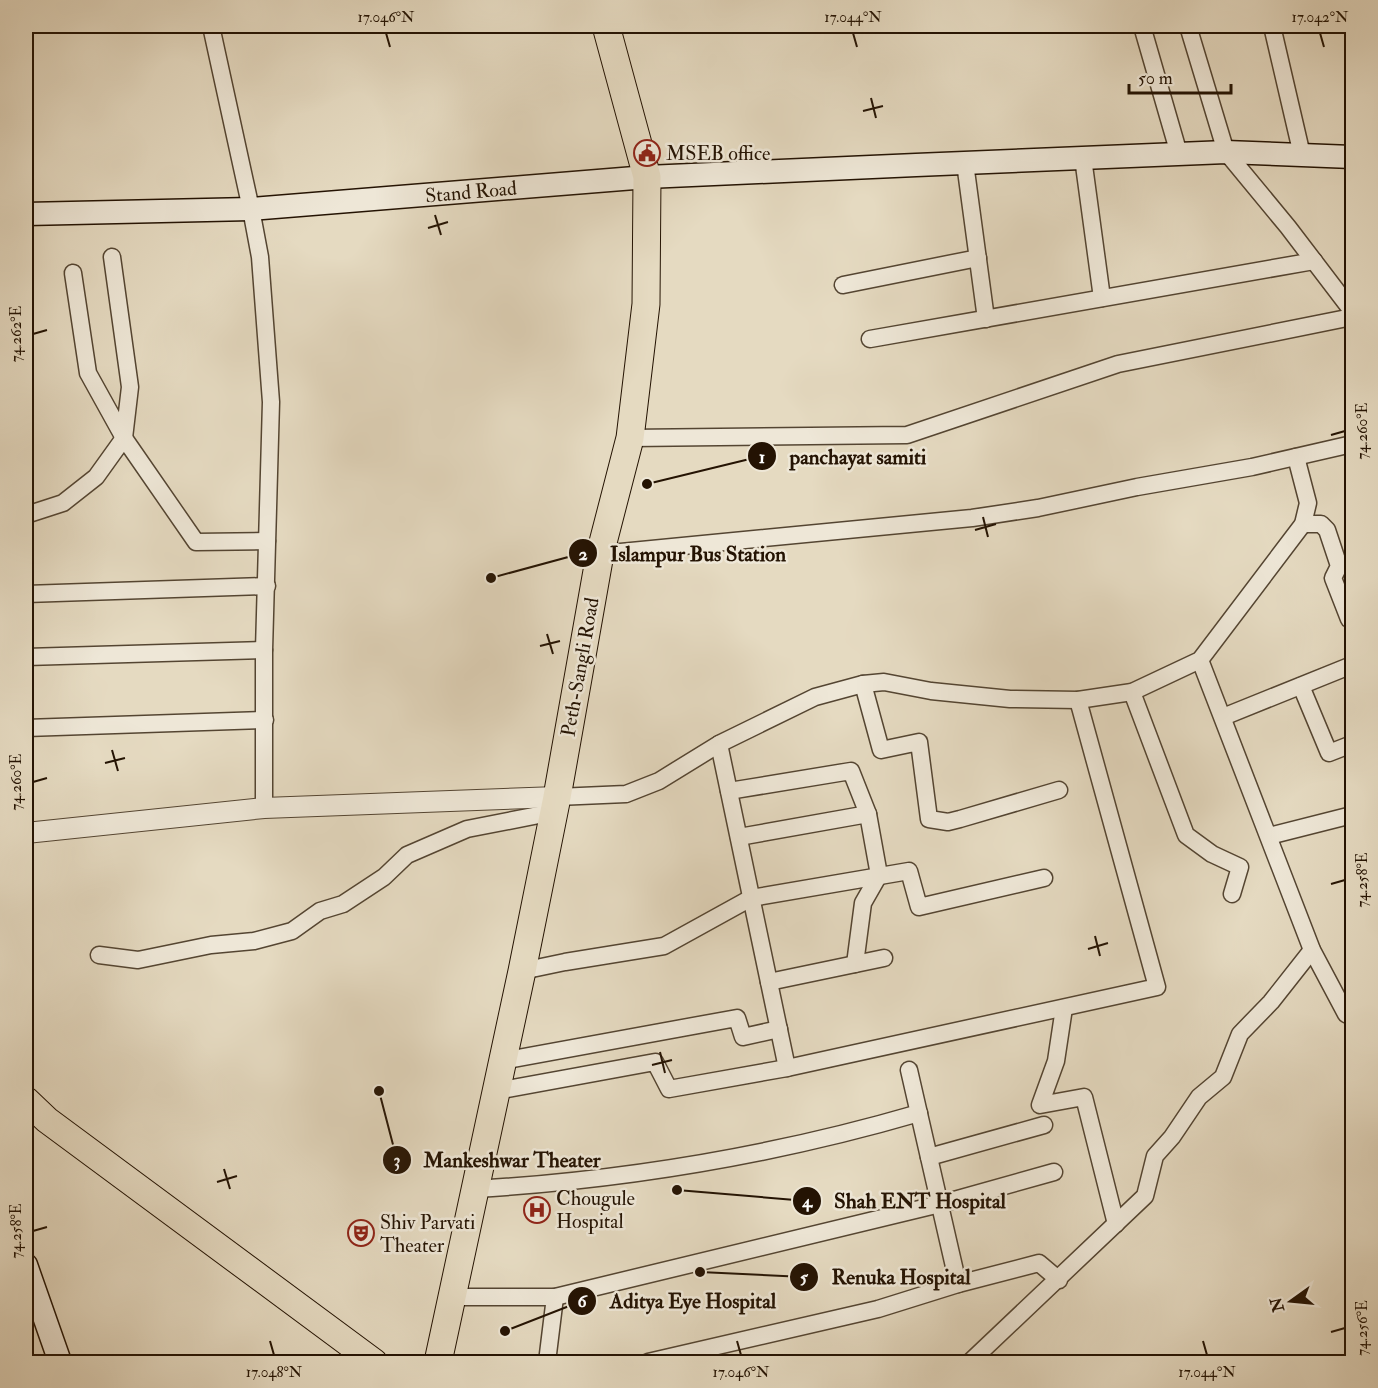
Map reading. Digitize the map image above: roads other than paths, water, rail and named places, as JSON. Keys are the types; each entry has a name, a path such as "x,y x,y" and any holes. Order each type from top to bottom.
{"highway":[{"name":"Peth-Sangli Road","path":"438,1362 556,804 600,554 630,438 646,304 646,177 606,26"}],"main road":[{"name":"Stand Road","path":"26,214 251,209 646,177 1179,153 1226,152 1353,157"},
{"path":"26,1101 47,1120 374,1362"},
{"path":"26,1265 60,1362"}],"street":[{"path":"210,26 260,257 271,402 264,650 264,808"},
{"path":"1142,26 1179,153"},
{"path":"1188,26 1226,152 1353,311"},
{"path":"1272,26 1302,154"},
{"path":"1083,158 1102,298"},
{"path":"965,163 986,319"},
{"path":"26,515 63,503 96,477 124,438 130,387 112,256"},
{"path":"843,285 978,258"},
{"path":"870,339 1314,261"},
{"path":"73,273 88,373 124,438 196,542 267,541"},
{"path":"630,438 907,435 1118,364 1353,317"},
{"path":"600,554 972,518 1038,508 1137,487 1252,467 1353,444"},
{"path":"26,833 264,808 556,804 626,794 659,781 719,744 815,697 863,684 884,682 931,691 1010,699 1078,699 1132,692 1200,660 1303,524 1308,503 1296,457"},
{"path":"1303,524 1322,524 1346,564 1333,578 1348,619 1353,618"},
{"path":"26,594 267,586"},
{"path":"26,657 264,650"},
{"path":"1200,660 1312,950 1346,1014 1353,1017"},
{"path":"1223,717 1353,665"},
{"path":"863,684 881,750 919,742 929,819 948,822 1059,790"},
{"path":"1300,686 1329,753 1353,744"},
{"path":"1132,692 1186,835 1212,854 1240,867 1232,894"},
{"path":"496,1091 655,1062 669,1089 787,1068 1157,987 1078,699"},
{"path":"26,728 265,720"},
{"path":"719,744 787,1068"},
{"path":"729,791 851,771 868,814 879,875 863,903 855,964"},
{"path":"99,955 138,960 211,945 254,941 292,931 320,911 343,904 368,888 384,877 407,855 467,829 556,804"},
{"path":"739,837 868,814"},
{"path":"1269,837 1353,815"},
{"path":"522,970 664,946 751,898 879,875 909,871 920,907 1044,878"},
{"path":"970,1362 1145,1196 1155,1156 1172,1137 1199,1097 1223,1077 1240,1034 1271,1002 1312,950"},
{"path":"769,982 884,958"},
{"path":"1065,1008 1056,1061 1040,1105 1084,1097 1116,1224"},
{"path":"502,1061 737,1018 743,1037 779,1029"},
{"path":"909,1070 958,1284"},
{"path":"475,1190 567,1183 713,1161 862,1129 919,1113"},
{"path":"929,1156 1044,1125"},
{"path":"453,1297 555,1297 940,1204 1054,1172"},
{"path":"648,1362 878,1309 958,1284 1039,1263 1059,1280"},
{"path":"547,1362 555,1297"}],"place":[{"name":"MSEB office","path":"647,153"},
{"name":"panchayat samiti","path":"647,484"},
{"name":"Islampur Bus Station","path":"491,578"},
{"name":"Mankeshwar Theater","path":"379,1091"},
{"name":"Shah ENT Hospital","path":"677,1190"},
{"name":"Chougule Hospital","path":"537,1210"},
{"name":"Shiv Parvati Theater","path":"361,1233"},
{"name":"Renuka Hospital","path":"700,1272"},
{"name":"Aditya Eye Hospital","path":"505,1331"}]}
